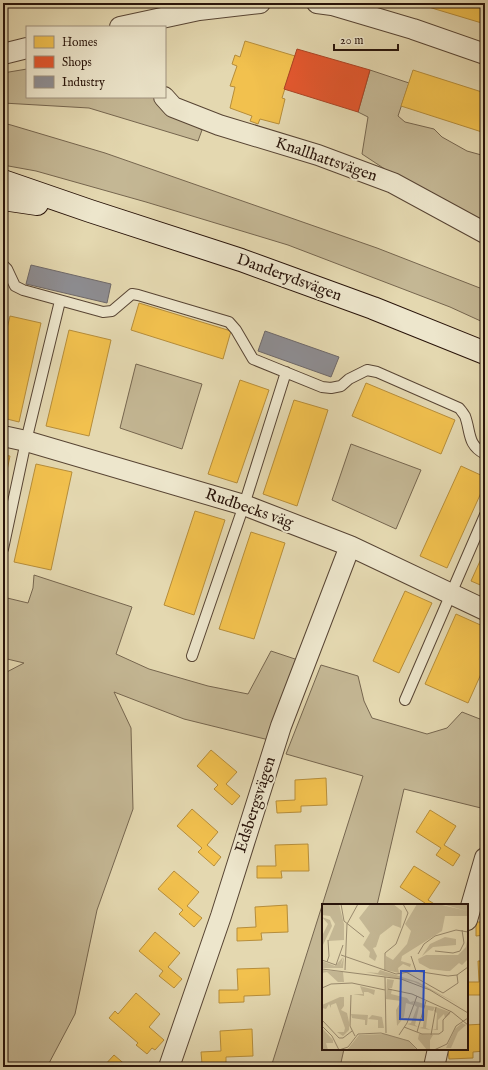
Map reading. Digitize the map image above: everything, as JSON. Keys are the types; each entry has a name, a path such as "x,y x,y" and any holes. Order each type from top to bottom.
{"main road":[{"name":"Danderydsvägen","path":"3,182 240,260 373,308 485,353"},
{"name":"Danderydsvägen","path":"3,199 90,211"}],"street":[{"path":"124,26 196,7 260,3"},
{"path":"327,4 413,29 485,54"},
{"path":"3,54 26,48"},
{"name":"Knallhattsvägen","path":"165,98 173,107 219,125 318,155 393,183 485,233"},
{"name":"Rudbecks väg","path":"3,436 26,441 244,505 350,546 485,610"},
{"name":"Edsbergsvägen","path":"169,1067 218,923 281,726 350,546"},
{"path":"468,917 485,858"},
{"path":"434,1067 438,1050"}],"lane":[{"path":"3,264 15,286 23,290 103,312 112,311 132,294 138,294 229,322 236,330 253,359 322,387 331,388 340,386 349,379 367,370 377,372 459,408 464,416 470,439 478,450 485,454"},
{"path":"3,549 26,441 60,300"},
{"path":"192,656 244,505 286,372"},
{"path":"404,700 485,515"}],"shaded area":[{"path":"26,69 26,98 156,98 164,107 202,130 198,141 89,108 3,103 3,73"},
{"path":"370,70 409,83 398,116 405,122 434,129 442,137 467,151 485,156 485,224 415,189 362,154 368,117 358,112"},
{"path":"3,123 105,153 377,248 485,290 485,323 450,307 288,245 146,202 36,171 3,165"},
{"path":"136,364 202,384 182,449 120,428"},
{"path":"351,444 421,470 396,529 332,500"},
{"path":"34,575 132,607 116,654 149,669 208,686 248,694 271,651 298,660 269,740 184,719 114,692 131,728 133,809 97,910 75,1014 47,1067 3,1067 3,674 24,663 3,658 3,597 28,603 33,588"},
{"path":"321,665 358,676 364,701 372,718 427,734 447,728 462,712 485,721 485,809 404,789 377,904 323,904 363,776 286,754"},
{"path":"322,906 322,1050 344,1050 340,1067 271,1067"}],"building: Homes":[{"path":"416,3 485,3 485,24 435,9"},
{"path":"245,41 295,56 282,98 285,99 279,124 260,119 258,124 250,121 252,116 230,108 235,87 230,86 237,66 232,64 235,55 240,57"},
{"path":"413,70 485,93 485,133 401,106"},
{"path":"139,303 231,331 223,359 131,330"},
{"path":"10,316 41,323 19,422 3,418 3,346"},
{"path":"69,330 111,340 89,436 46,426"},
{"path":"240,380 269,390 237,483 208,474"},
{"path":"366,383 455,420 441,454 352,416"},
{"path":"294,400 328,410 297,506 263,494"},
{"path":"3,455 10,456 3,490"},
{"path":"36,464 72,472 51,570 14,562"},
{"path":"461,466 485,477 485,484 447,568 420,556"},
{"path":"195,511 225,520 194,615 164,605"},
{"path":"251,532 285,543 254,639 219,629"},
{"path":"485,550 485,587 471,581"},
{"path":"405,591 432,603 399,673 373,661"},
{"path":"456,614 485,627 485,665 468,703 425,684"},
{"path":"211,750 237,772 226,784 240,796 232,805 214,789 218,785 197,766"},
{"path":"326,778 327,805 301,806 301,812 277,813 276,801 295,800 295,780"},
{"path":"192,809 218,832 207,845 221,857 214,866 198,852 202,848 177,826"},
{"path":"430,810 456,826 444,845 460,855 453,866 436,855 441,848 416,832"},
{"path":"308,844 309,871 281,871 282,878 257,878 257,866 276,866 275,845"},
{"path":"414,866 440,882 428,900 434,904 424,904 400,887"},
{"path":"174,871 199,892 187,906 202,918 194,927 179,914 183,910 158,889"},
{"path":"287,905 288,932 261,933 262,940 237,941 237,928 256,927 255,907"},
{"path":"476,922 485,922 485,935 476,936"},
{"path":"155,932 180,953 168,967 182,979 174,988 159,976 163,971 139,951"},
{"path":"478,961 485,961 485,995 468,995 468,982 479,982"},
{"path":"269,968 270,995 244,996 244,1002 219,1003 219,990 238,990 237,969"},
{"path":"136,993 160,1014 149,1027 164,1040 155,1050 152,1048 147,1054 136,1045 138,1043 109,1018 115,1011 118,1014"},
{"path":"485,1024 485,1051 473,1052 473,1058 449,1059 448,1050 468,1050 468,1025"},
{"path":"252,1029 253,1056 226,1057 226,1063 202,1064 201,1052 221,1051 220,1031"},
{"path":"114,1055 128,1067 103,1067"},
{"path":"370,1062 378,1067 367,1067"}],"building: Shops":[{"path":"297,49 370,70 358,112 284,89"}],"building: Industry":[{"path":"31,265 111,284 107,303 26,284"},
{"path":"265,331 339,357 331,377 258,351"}]}
